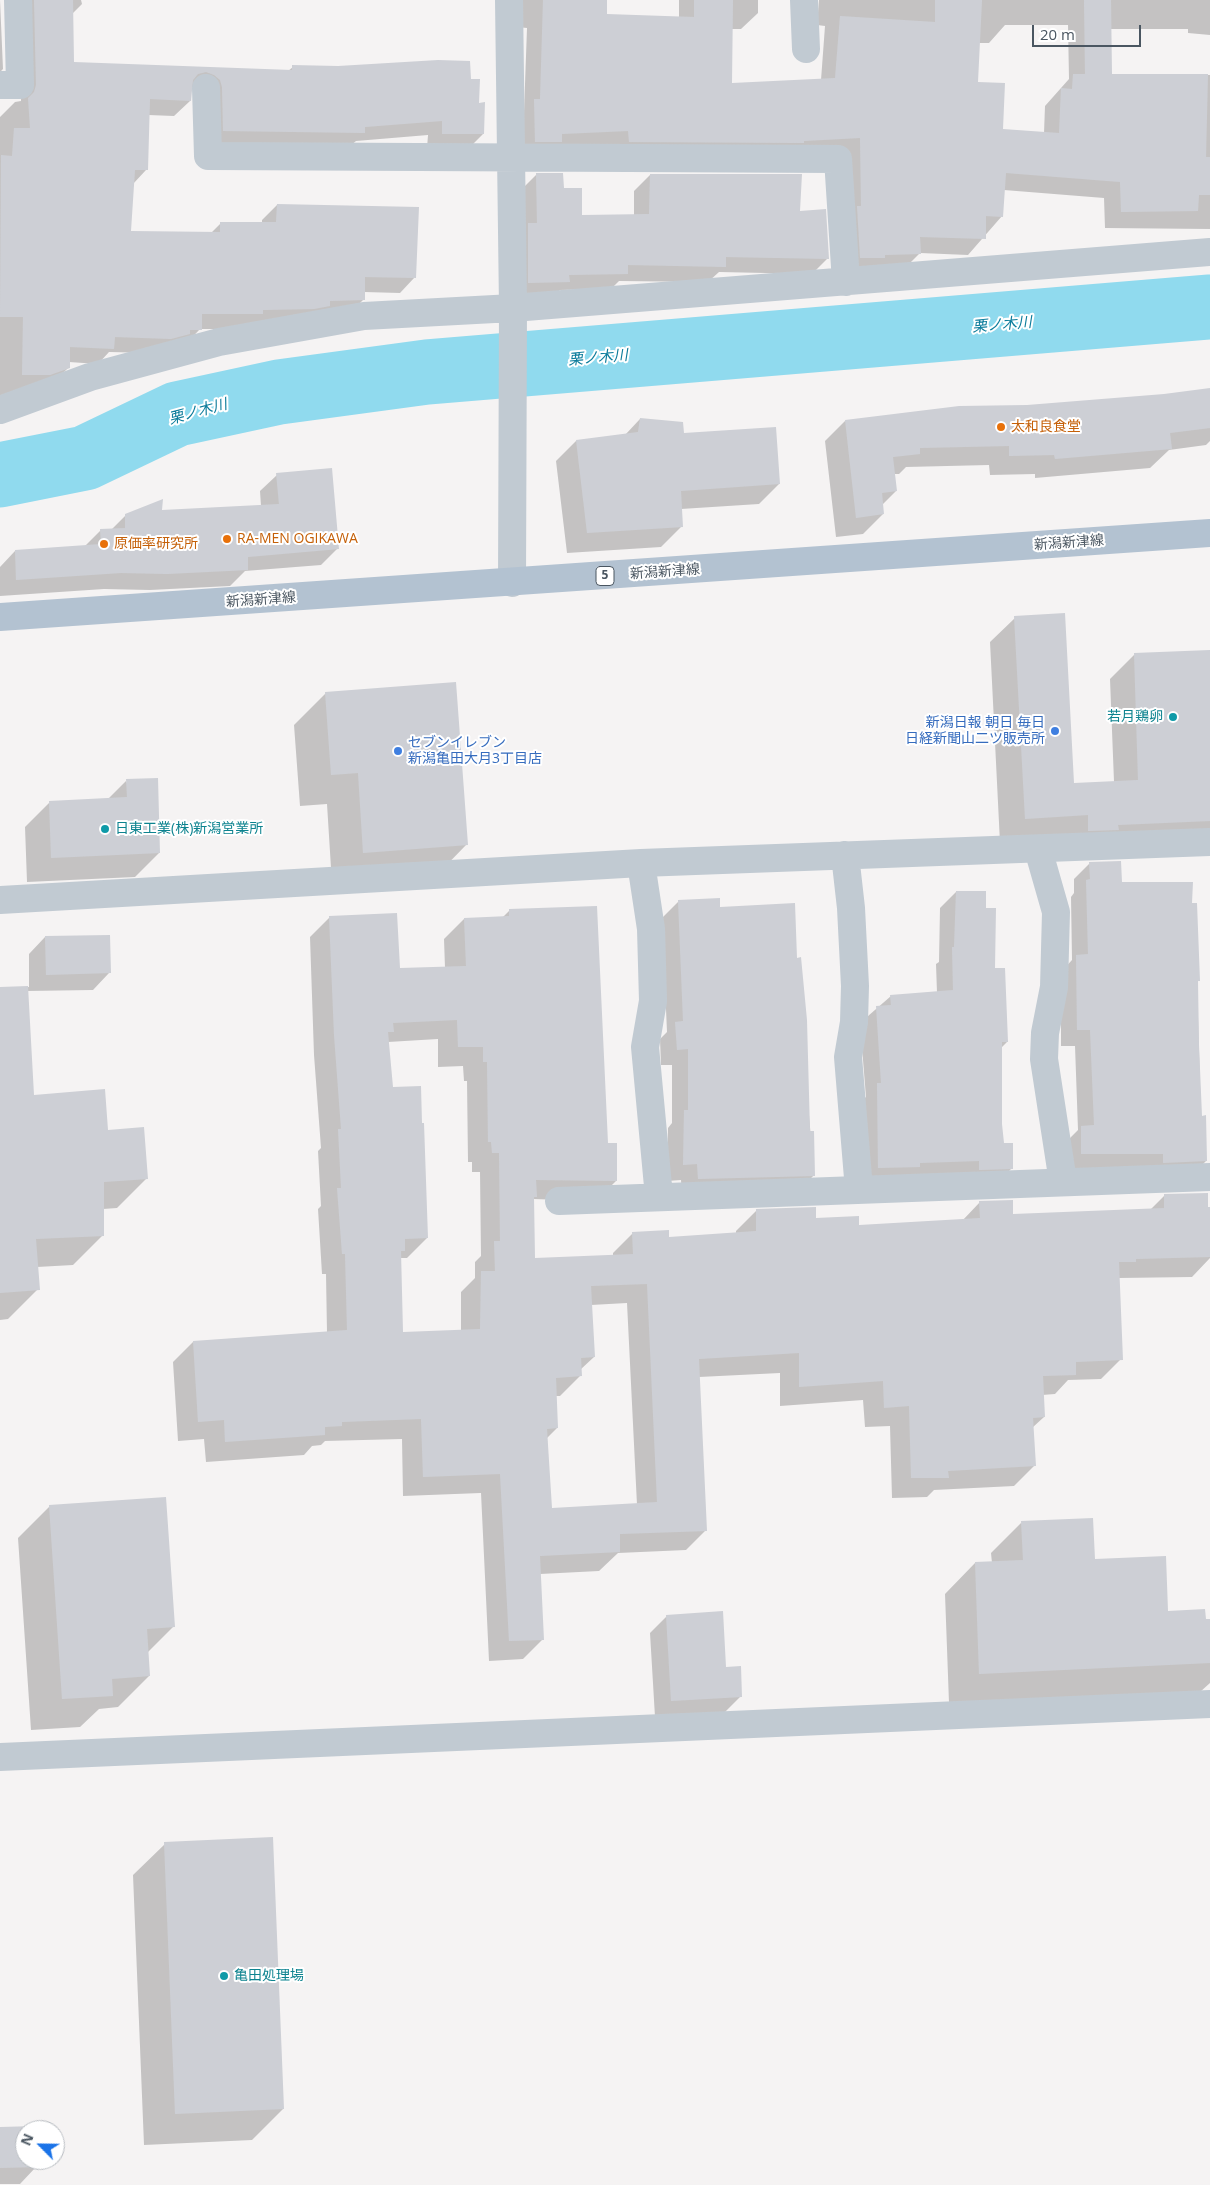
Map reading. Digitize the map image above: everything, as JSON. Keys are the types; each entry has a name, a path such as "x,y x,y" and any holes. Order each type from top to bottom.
{"main road":[{"name":"新潟新津線","path":"0,617 1210,534"}],"street":[{"path":"0,85 20,85 18,0"},
{"path":"509,0 513,308 512,583"},
{"path":"804,0 806,49"},
{"path":"206,88 208,156 838,159 846,282"},
{"path":"0,410 90,377 219,342 364,316 513,308 1210,252"},
{"path":"0,900 641,863 1210,842"},
{"path":"1038,848 1056,912 1054,987 1045,1033 1044,1059 1064,1182"},
{"path":"845,855 851,908 855,986 854,1022 848,1057 858,1190"},
{"path":"641,863 651,929 653,1001 645,1047 659,1197"},
{"path":"559,1200 1210,1177"},
{"path":"0,1757 1210,1704"}],"building":[{"path":"34,0 73,0 74,62 292,70 292,65 338,66 438,60 470,61 471,79 480,79 479,103 485,102 484,134 442,134 442,121 365,127 365,133 223,131 222,87 220,80 206,72 198,74 193,80 191,101 150,99 148,170 135,170 131,231 220,232 220,222 276,222 277,204 419,207 416,278 365,277 365,300 330,301 330,306 314,309 263,310 263,314 202,314 202,330 190,330 190,334 171,339 115,337 114,349 70,347 70,368 50,375 22,375 23,317 0,317 1,155 12,156 14,128 30,128 28,98 34,92 36,85"},
{"path":"543,0 607,0 607,14 694,17 694,0 733,0 732,83 835,78 840,16 935,22 935,0 982,0 978,82 1005,83 1003,129 1059,133 1061,88 1072,89 1073,74 1085,74 1084,0 1111,0 1112,74 1208,74 1206,157 1210,157 1210,195 1199,195 1198,211 1121,212 1120,182 1006,173 1003,217 986,216 986,239 920,237 921,254 885,255 885,258 860,258 857,206 861,206 860,138 804,141 804,143 629,142 628,131 562,134 562,142 535,142 534,99 540,99"},
{"path":"536,173 563,173 564,188 582,188 582,215 649,214 650,174 802,174 800,211 826,209 829,259 726,257 726,267 628,265 628,274 569,275 570,282 528,283 528,223 537,223"},
{"path":"1210,388 1210,428 1170,433 1172,449 1055,459 1054,455 1009,456 1009,446 920,448 920,454 893,457 897,491 882,493 884,514 856,518 845,420 959,406 1027,405 1164,394"},
{"path":"640,418 683,422 684,433 776,427 780,484 681,491 683,527 587,533 576,440 638,432"},
{"path":"332,468 339,549 248,557 248,570 167,574 121,573 16,580 15,550 101,544 100,529 125,528 125,514 163,499 162,510 279,504 276,473"},
{"path":"1065,613 1074,783 1138,780 1134,653 1210,650 1210,821 1118,825 1119,830 1088,831 1088,815 1025,819 1014,616"},
{"path":"456,682 468,845 363,853 358,773 331,775 325,692"},
{"name":"日東工業(株)新潟営業所","path":"158,778 160,853 51,858 49,801 127,797 126,779"},
{"path":"1121,861 1122,882 1193,882 1192,903 1197,903 1200,981 1198,981 1199,1045 1202,1116 1206,1115 1207,1161 1163,1163 1163,1154 1081,1154 1081,1126 1094,1125 1090,1030 1077,1030 1076,955 1088,954 1086,880 1090,879 1089,862"},
{"path":"956,891 986,891 986,908 996,908 995,968 1005,968 1008,1042 1002,1042 1002,1124 1004,1143 1013,1143 1013,1169 979,1170 979,1161 920,1163 920,1167 878,1168 877,1083 881,1083 876,1006 891,1005 890,995 953,990 952,947 954,947"},
{"path":"720,898 720,907 795,903 797,958 801,957 807,1020 810,1131 814,1131 815,1176 698,1179 697,1164 683,1165 684,1110 688,1110 688,1049 677,1050 675,1022 683,1021 678,900"},
{"path":"597,906 608,1143 617,1143 617,1181 536,1180 537,1197 534,1197 535,1258 633,1254 632,1232 669,1230 669,1237 756,1231 756,1209 816,1207 816,1218 859,1216 859,1225 980,1218 979,1201 1013,1200 1013,1214 1164,1208 1164,1194 1208,1193 1208,1207 1210,1207 1210,1257 1136,1259 1136,1262 1119,1262 1123,1360 1076,1362 1076,1375 1043,1376 1045,1417 1033,1418 1036,1466 948,1471 949,1478 911,1478 909,1406 884,1408 883,1381 799,1387 799,1353 699,1359 707,1531 620,1534 620,1552 540,1556 544,1640 509,1641 500,1474 423,1477 421,1419 342,1422 342,1426 325,1427 325,1435 225,1442 224,1420 198,1422 193,1341 347,1330 345,1254 342,1254 337,1188 341,1188 338,1129 341,1129 334,1035 329,916 397,913 400,968 466,966 464,918 509,916 509,909","holes":["457,1020 458,1047 483,1047 483,1062 487,1062 488,1142 491,1142 492,1153 499,1153 500,1241 494,1241 495,1271 481,1271 480,1329 403,1332 401,1251 405,1251 405,1239 428,1238 424,1123 422,1123 421,1086 393,1087 388,1032 394,1032 393,1023","647,1284 657,1502 552,1508 547,1429 558,1428 556,1378 582,1376 581,1358 595,1357 591,1286"]},
{"path":"110,935 111,973 46,975 45,936"},
{"path":"28,986 34,1095 105,1089 108,1130 144,1127 148,1179 104,1182 104,1236 36,1239 40,1290 0,1293 0,987"},
{"path":"166,1497 175,1627 147,1629 150,1676 112,1679 113,1696 62,1699 49,1505"},
{"path":"1093,1518 1095,1559 1166,1556 1168,1611 1205,1609 1206,1619 1210,1619 1210,1663 979,1674 975,1562 1023,1560 1021,1521"},
{"path":"723,1611 726,1667 741,1666 742,1697 671,1701 666,1615"},
{"name":"亀田処理場","path":"273,1837 284,2109 175,2114 164,1842"},
{"path":"0,2127 15,2127 15,2168 0,2168"}],"waterway":[{"name":"栗ノ木川","path":"0,475 85,458 177,414 279,392 427,372 1210,307"}],"place":[{"name":"太和良食堂","path":"1001,427"},
{"name":"RA-MEN OGIKAWA","path":"227,539"},
{"name":"原価率研究所","path":"104,544"},
{"name":"若月鶏卵","path":"1173,717"},
{"name":"新潟日報 朝日 毎日 日経新聞山二ツ販売所","path":"1055,731"},
{"name":"セブンイレブン 新潟亀田大月3丁目店","path":"398,751"},
{"name":"日東工業(株)新潟営業所","path":"105,829"},
{"name":"亀田処理場","path":"224,1976"}]}
